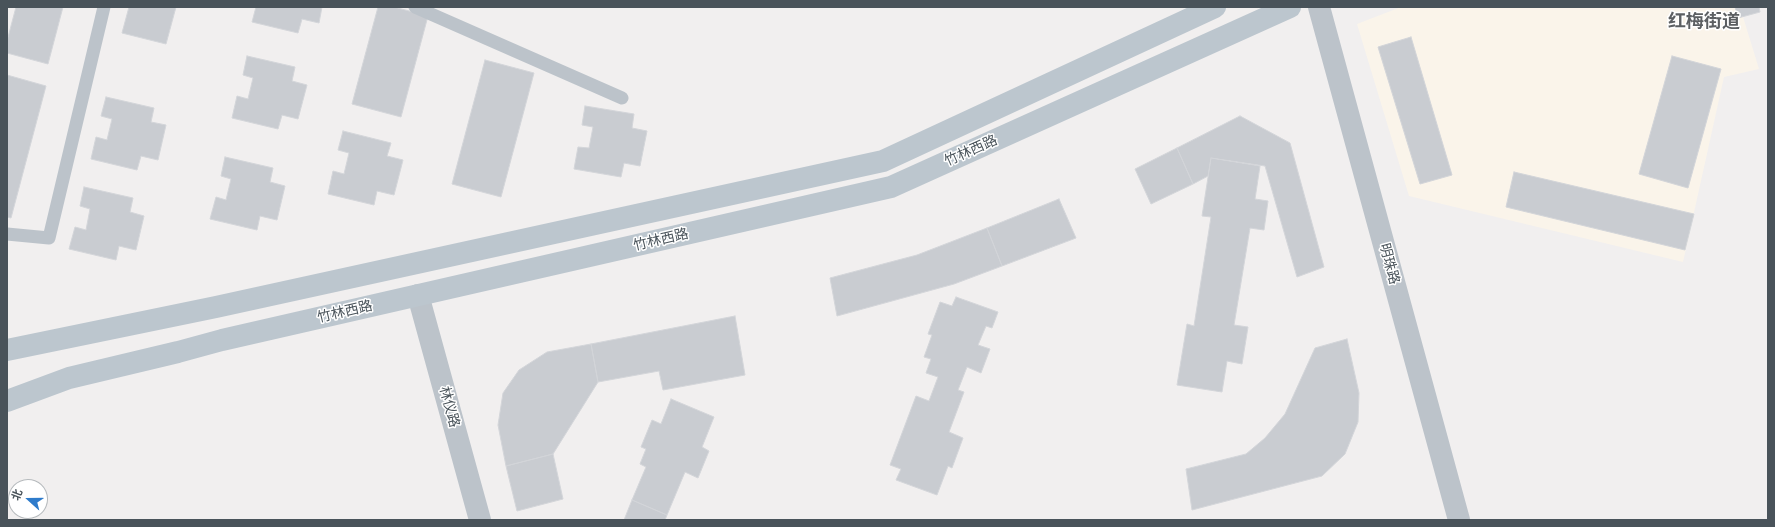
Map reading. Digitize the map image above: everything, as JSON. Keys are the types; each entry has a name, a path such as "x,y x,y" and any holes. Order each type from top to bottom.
{"main road":[{"name":"竹林西路","path":"7,350 216,307 883,161 1215,7"},
{"name":"竹林西路","path":"7,401 69,378 222,340 891,187 1290,7"}],"street":[{"name":"明珠路","path":"1319,7 1459,520"},
{"name":"林仪路","path":"418,295 480,520"}],"lane":[{"path":"7,234 49,238 104,7"},
{"path":"416,7 622,98"}],"shaded area":[{"path":"1401,7 1740,7 1759,69 1724,77 1683,262 1409,196 1357,24"}],"building":[{"path":"16,7 63,7 48,64 7,53 7,41"},
{"path":"129,7 176,7 166,44 122,33"},
{"path":"256,7 322,7 319,23 302,19 298,33 252,22"},
{"path":"378,7 394,7 428,16 401,117 352,104"},
{"path":"1735,7 1759,7 1760,12 1738,18"},
{"path":"1411,37 1452,175 1420,184 1378,47"},
{"path":"247,56 295,67 292,81 307,85 298,119 282,115 278,129 232,118 237,96 248,99 253,78 243,75"},
{"path":"1672,56 1721,69 1688,188 1639,174"},
{"path":"485,60 534,73 501,197 452,184"},
{"path":"7,75 46,86 11,218 7,217"},
{"path":"106,97 154,108 151,122 166,125 158,160 141,156 137,170 91,159 96,137 107,140 112,119 101,116"},
{"path":"585,106 634,114 632,128 647,131 640,166 624,163 621,177 574,169 578,147 589,148 593,127 582,125"},
{"path":"1240,116 1290,143 1324,267 1297,277 1265,166 1211,158 1208,176 1193,184 1177,148"},
{"path":"343,131 391,143 387,156 403,160 394,195 377,191 374,205 328,194 333,171 344,174 349,153 338,150"},
{"path":"1177,148 1193,184 1151,204 1135,169"},
{"path":"225,157 273,168 270,182 285,186 277,220 260,216 257,230 210,219 216,197 226,200 231,179 221,176"},
{"path":"1211,158 1260,166 1255,199 1268,201 1264,230 1250,228 1234,325 1248,327 1242,364 1227,361 1222,392 1177,385 1187,324 1194,326 1211,217 1202,216"},
{"path":"1514,172 1694,214 1685,250 1506,207"},
{"path":"84,187 133,198 130,212 144,216 136,250 119,246 116,260 69,249 75,227 86,230 90,209 80,206"},
{"path":"1059,199 1076,238 1002,266 987,228"},
{"path":"987,228 1002,266 954,284 837,316 830,278 917,255"},
{"path":"956,297 998,312 992,328 986,326 978,345 990,349 981,373 967,367 958,390 964,392 949,432 963,438 952,468 948,466 937,495 896,480 901,469 890,465 916,396 929,401 938,377 926,373 931,359 924,357 932,335 928,334 940,302 952,306"},
{"path":"735,316 745,375 663,390 659,371 598,382 591,344"},
{"path":"1347,339 1359,393 1358,422 1345,454 1322,476 1192,510 1186,469 1246,454 1265,438 1285,414 1315,348"},
{"path":"591,344 598,382 553,454 506,466 498,425 503,393 519,370 547,352"},
{"path":"671,399 714,417 702,447 709,451 698,478 685,472 667,515 632,500 646,467 640,464 646,449 641,447 652,420 661,424"},
{"path":"553,454 563,499 517,511 506,466"},
{"path":"632,500 667,515 665,520 624,520"}],"district":[{"name":"红梅街道","path":"1704,22"}]}
